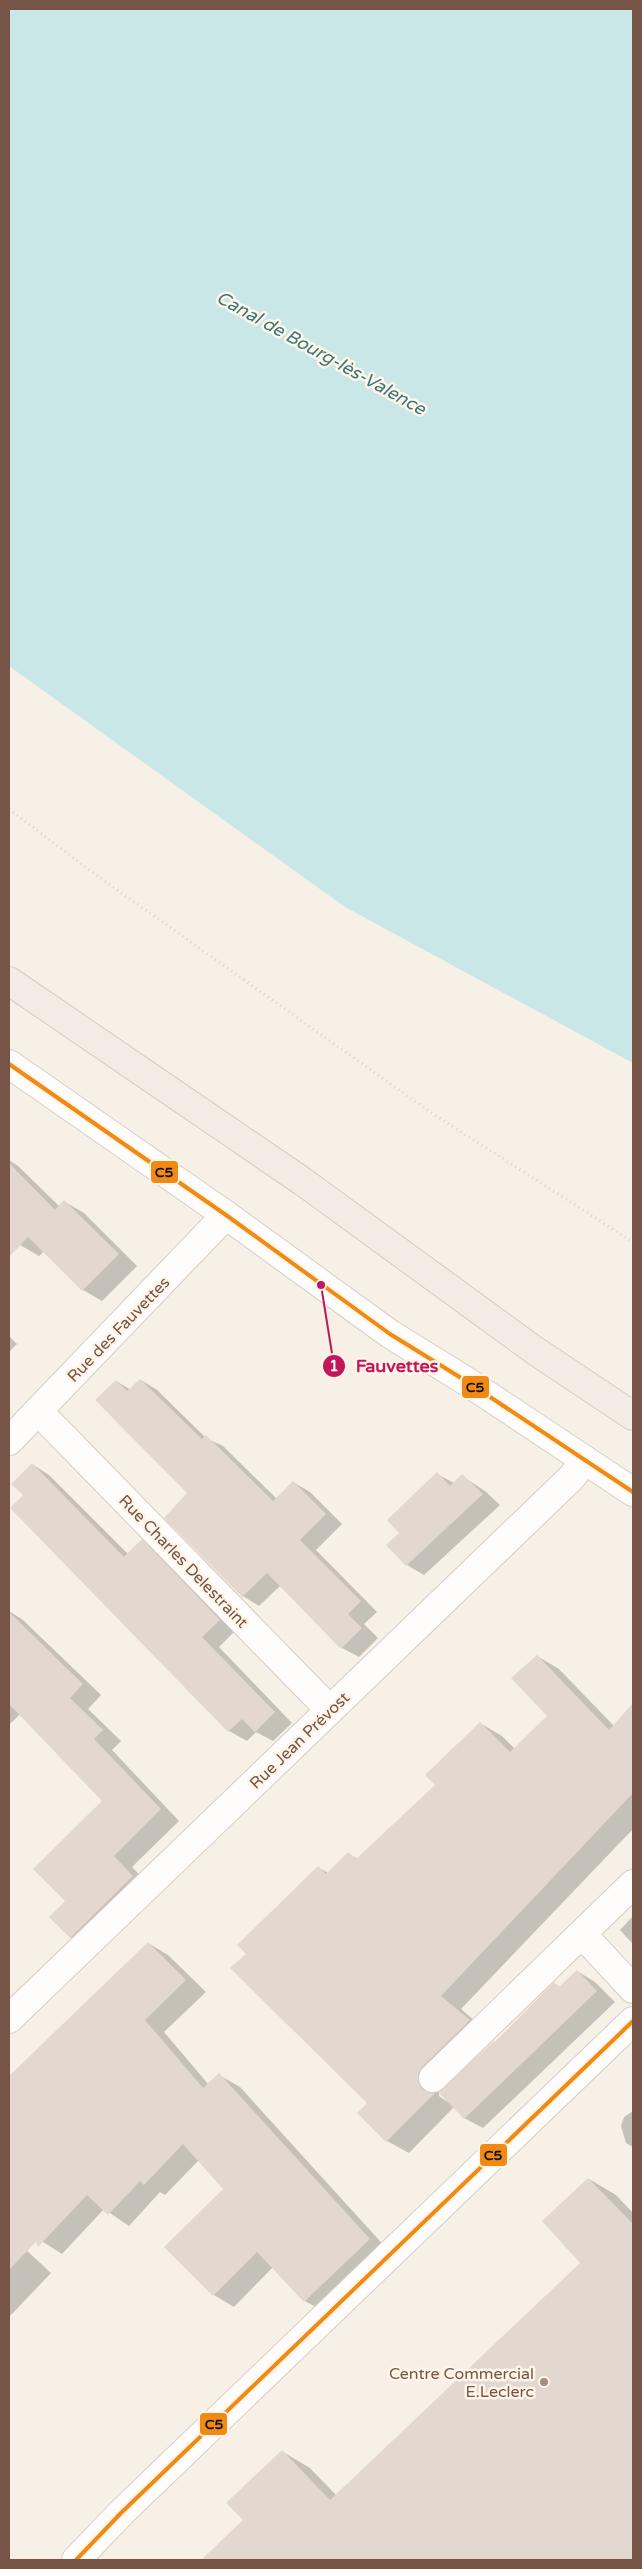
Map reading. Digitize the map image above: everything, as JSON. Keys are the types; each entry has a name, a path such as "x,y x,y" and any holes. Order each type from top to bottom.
{"main road":[{"path":"9,980 302,1181 534,1350 633,1416"}],"street":[{"path":"9,1064 390,1334 633,1492"},
{"name":"Rue des Fauvettes","path":"20,1424 226,1216"},
{"name":"Rue Charles Delestraint","path":"20,1424 330,1710"},
{"name":"Rue Jean Prévost","path":"9,2019 572,1478 585,1460"},
{"path":"433,2078 633,1884"},
{"path":"582,1934 633,1989"},
{"path":"76,2560 121,2513 633,2021"}],"path":[{"path":"9,809 100,878 430,1112 633,1242"}],"water":[{"name":"Canal de Bourg-lès-Valence","path":"9,9 633,9 633,1063 345,907 9,666"}],"building":[{"path":"9,1163 55,1210 64,1200 119,1254 82,1291 28,1237 9,1257"},
{"path":"140,1379 202,1439 206,1435 273,1501 293,1481 326,1514 300,1540 361,1601 348,1614 362,1628 341,1649 267,1573 242,1597 164,1518 187,1493 95,1400 116,1380 127,1391"},
{"path":"32,1463 124,1557 142,1539 220,1620 202,1637 275,1712 255,1732 242,1719 228,1732 10,1508 23,1495 11,1484"},
{"path":"437,1472 450,1486 462,1474 483,1494 406,1566 386,1545 399,1533 387,1520"},
{"path":"9,1612 83,1684 70,1698 103,1730 94,1739 161,1809 114,1856 133,1876 70,1938 49,1917 65,1901 33,1869 102,1801 9,1704"},
{"path":"537,1655 609,1730 633,1703 633,1793 441,1996 470,2020 422,2067 418,2074 418,2082 422,2089 435,2093 386,2142 357,2113 367,2103 230,1968 246,1954 237,1945 318,1866 326,1874 348,1852 356,1859 435,1785 425,1775 480,1722 510,1752 547,1716 511,1678"},
{"path":"148,1942 186,1980 145,2020 203,2088 219,2073 370,2239 304,2302 257,2252 213,2296 164,2247 223,2189 183,2144 144,2185 140,2181 108,2215 87,2195 38,2247 36,2242 9,2270 9,2076"},
{"path":"577,1970 597,1991 464,2119 438,2092 495,2042 554,1982 559,1987"},
{"name":"Centre Commercial E.Leclerc","path":"588,2178 633,2224 633,2560 201,2560 243,2520 226,2503 282,2450 330,2500 580,2263 542,2221"}],"transit line":[{"name":"C5","path":"9,1064 226,1215 390,1334 466,1381 633,1492"},
{"name":"C5","path":"76,2560 121,2513 633,2021"}],"place":[{"name":"Fauvettes","path":"321,1285"},
{"name":"Centre Commercial E.Leclerc","path":"544,2382"}]}
